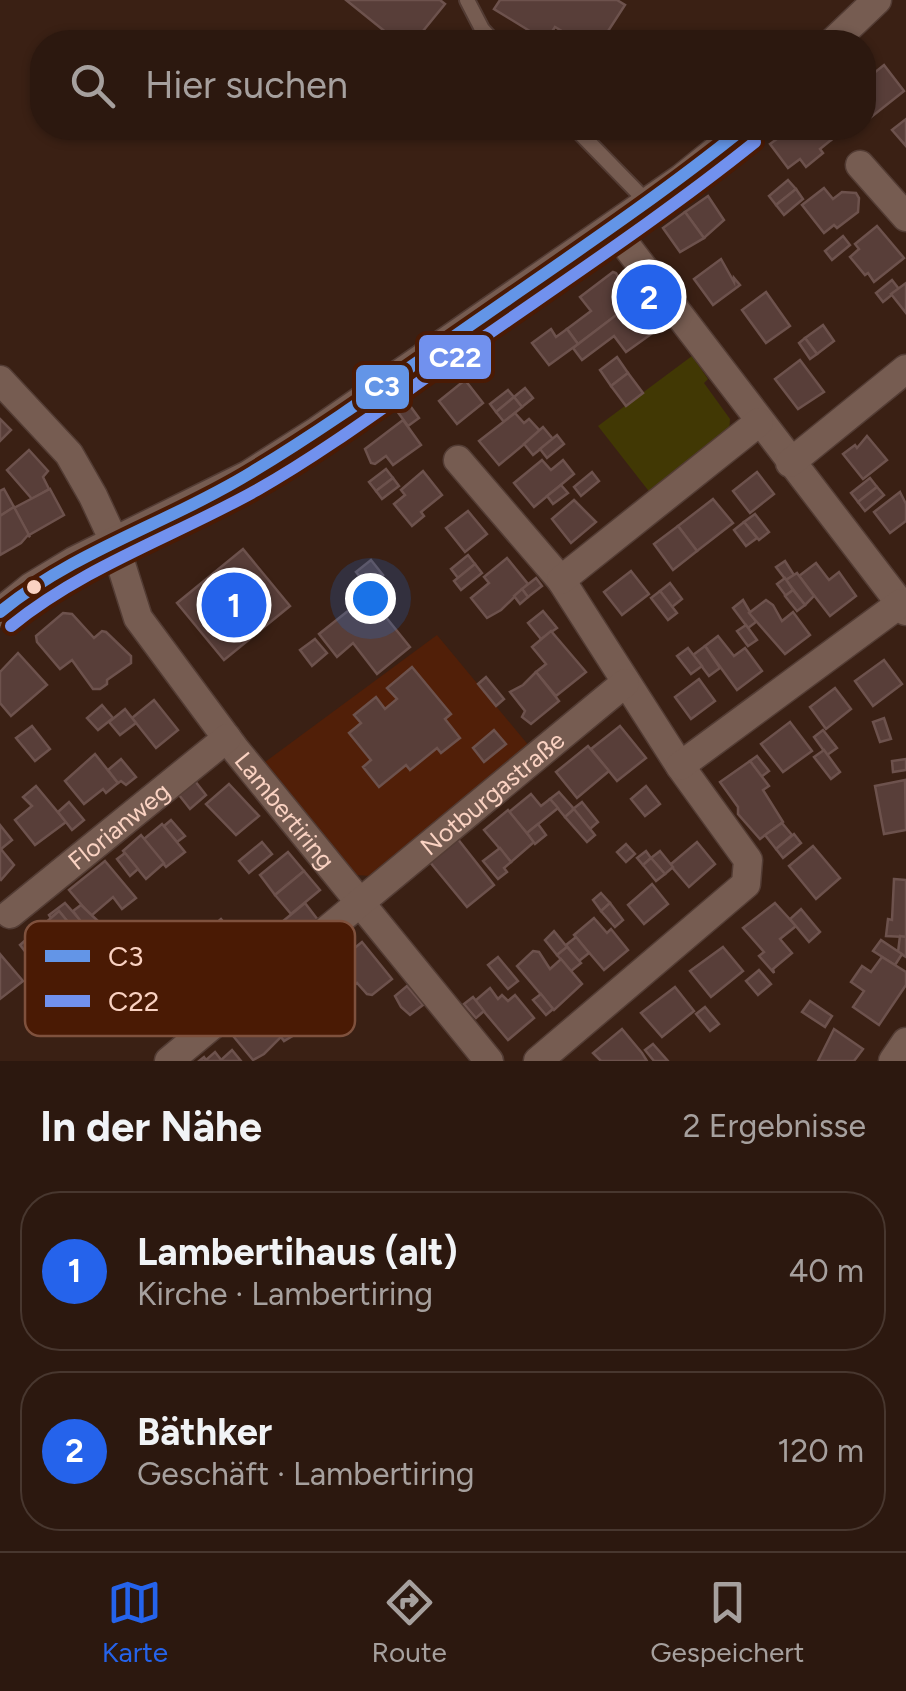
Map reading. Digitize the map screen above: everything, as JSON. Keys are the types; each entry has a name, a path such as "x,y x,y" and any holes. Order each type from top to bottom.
{"street":[{"path":"845,30 876,0"},
{"path":"0,612 31,587 113,539 248,476 612,227 728,140"},
{"path":"860,165 906,217"},
{"path":"612,227 904,607 680,766"},
{"path":"790,462 906,369"},
{"name":"Lambertiring","path":"0,380 68,454 93,496 113,539 138,618 227,738 490,1061"},
{"path":"561,580 759,422"},
{"path":"458,460 561,580 680,766 748,860 746,884 538,1061"},
{"name":"Notburgastraße","path":"337,921 625,683"},
{"name":"Florianweg","path":"10,914 227,738"},
{"name":"Notburgastraße","path":"170,1061 200,1036"},
{"path":"893,1061 906,1042"}],"lane":[{"path":"468,1 482,30"},
{"path":"587,140 647,202"}],"shaded area":[{"path":"692,356 708,379 704,383 730,419 729,433 651,494 598,426"},
{"path":"437,635 530,747 370,876 356,875 265,762"}],"building":[{"path":"346,0 440,0 445,4 424,30 383,30"},
{"path":"500,0 617,0 625,5 609,30 528,30 494,9"},
{"path":"884,65 904,91 876,113 876,71"},
{"path":"906,119 906,146 892,130"},
{"path":"776,140 831,140 806,167 800,159 788,168 770,144"},
{"path":"788,180 796,189 776,205 769,196"},
{"path":"824,188 833,199 842,192 856,193 859,198 858,212 824,233 802,205"},
{"path":"796,189 803,199 784,215 776,205"},
{"path":"708,196 724,220 704,238 685,212"},
{"path":"685,212 704,238 680,252 663,228"},
{"path":"877,226 904,258 874,282 850,257 859,249 855,244"},
{"path":"843,236 850,245 832,260 825,251"},
{"path":"721,259 734,282 734,278 740,285 713,305 694,279"},
{"path":"613,272 634,302 578,344 567,329 591,311 580,297"},
{"path":"892,280 899,289 883,302 876,293"},
{"path":"906,283 906,313 891,294"},
{"path":"766,292 790,326 766,343 742,310"},
{"path":"632,303 654,332 626,352 614,336 582,360 573,348"},
{"path":"823,325 834,341 817,354 805,338"},
{"path":"551,329 556,337 567,329 578,344 549,365 532,343"},
{"path":"805,338 817,354 810,359 799,343"},
{"path":"617,357 628,373 611,386 600,370"},
{"path":"800,360 824,392 798,409 775,379"},
{"path":"628,373 643,393 626,406 611,386"},
{"path":"465,380 483,403 457,424 439,401"},
{"path":"525,388 533,398 522,407 514,397"},
{"path":"508,390 514,397 496,412 490,404"},
{"path":"514,397 522,407 504,422 496,412"},
{"path":"408,403 419,418 408,426 397,411"},
{"path":"515,413 524,423 529,419 540,431 499,465 479,441"},
{"path":"0,419 11,430 0,441"},
{"path":"403,420 421,445 393,465 386,456 371,463 365,449"},
{"path":"543,427 553,439 533,455 524,444"},
{"path":"557,435 564,444 547,458 540,449"},
{"path":"867,436 887,460 863,479 843,454 855,445 857,448"},
{"path":"29,450 48,471 43,477 49,489 32,499 7,470"},
{"path":"542,460 551,470 563,460 574,474 534,507 514,483"},
{"path":"386,469 393,478 376,491 369,482"},
{"path":"423,471 442,495 421,512 424,516 412,526 394,504 405,495 401,490"},
{"path":"592,472 599,481 581,496 574,487"},
{"path":"757,472 774,494 750,513 733,491"},
{"path":"393,478 399,486 382,499 376,491"},
{"path":"870,478 877,487 858,502 851,493"},
{"path":"561,485 568,493 553,504 547,496"},
{"path":"877,487 884,495 865,511 858,502"},
{"path":"4,489 14,507 0,516 0,491"},
{"path":"50,489 64,515 29,535 14,508"},
{"path":"900,492 906,504 906,521 890,533 874,512"},
{"path":"713,499 733,523 697,551 678,526"},
{"path":"574,500 596,522 571,543 552,519"},
{"path":"14,507 30,537 0,555 0,516"},
{"path":"468,511 487,534 465,552 446,528"},
{"path":"755,514 769,532 759,540 744,522"},
{"path":"744,522 757,538 746,546 734,530"},
{"path":"678,526 697,551 673,570 654,544"},
{"path":"243,549 290,606 224,660 177,603"},
{"path":"468,555 475,564 458,578 451,569"},
{"path":"507,558 528,584 487,618 471,598 489,583 484,577"},
{"path":"371,560 383,575 368,587 356,572"},
{"path":"785,561 794,575 786,580 776,567"},
{"path":"816,563 829,580 839,572 856,596 830,616 799,576"},
{"path":"475,564 482,573 461,590 454,581"},
{"path":"631,571 649,594 622,615 604,592"},
{"path":"797,573 814,596 805,605 786,580"},
{"path":"536,578 542,586 528,597 522,589"},
{"path":"785,578 793,590 786,596 777,584"},
{"path":"670,583 682,599 672,607 660,591"},
{"path":"522,589 528,597 520,604 514,596"},
{"path":"793,590 805,605 797,611 785,596"},
{"path":"660,591 677,613 668,620 651,598"},
{"path":"368,595 410,647 377,674 353,643 337,657 319,634"},
{"path":"743,600 756,622 748,628 733,608"},
{"path":"766,600 782,621 793,612 810,635 785,654 749,613"},
{"path":"543,611 557,628 541,639 528,623"},
{"path":"63,613 72,614 94,638 106,632 131,656 131,663 100,689 93,689 72,660 60,669 37,642 36,636"},
{"path":"746,625 757,640 748,646 737,631"},
{"path":"551,631 586,672 556,696 536,672 546,664 532,647"},
{"path":"718,636 734,656 745,648 762,671 737,690 705,646"},
{"path":"315,639 327,653 312,666 300,650"},
{"path":"705,646 720,668 709,676 693,655"},
{"path":"688,648 702,666 691,674 677,656"},
{"path":"18,653 47,685 11,716 0,703 0,672"},
{"path":"884,660 902,684 873,706 855,681"},
{"path":"412,667 451,714 445,719 460,738 441,753 437,748 410,770 406,765 379,787 363,767 371,760 349,733 361,723 354,715 376,697 385,709 397,699 387,688"},
{"path":"536,672 559,701 531,724 522,717 525,711 510,692"},
{"path":"486,677 504,699 496,706 478,684"},
{"path":"699,679 715,701 691,719 675,697"},
{"path":"835,688 851,709 826,729 810,707"},
{"path":"154,700 178,730 156,748 132,718"},
{"path":"102,705 113,718 98,730 87,718"},
{"path":"125,709 136,723 120,735 109,722"},
{"path":"884,718 891,739 880,742 873,722"},
{"path":"790,722 812,751 783,772 761,744"},
{"path":"32,726 50,749 35,761 16,738"},
{"path":"620,726 646,758 617,781 591,749"},
{"path":"494,730 506,744 484,762 473,748"},
{"path":"823,730 837,748 827,755 814,737"},
{"path":"588,746 609,771 577,798 556,772"},
{"path":"824,750 840,772 831,779 814,757"},
{"path":"95,754 118,783 84,804 65,781"},
{"path":"757,756 769,771 761,777 750,761"},
{"path":"121,759 136,777 126,785 118,783 108,770"},
{"path":"906,759 906,770 893,772 892,761"},
{"path":"750,761 769,786 763,790 783,822 760,839 738,814 738,807 720,782"},
{"path":"905,780 906,830 884,834 875,786"},
{"path":"195,781 206,795 190,809 179,795"},
{"path":"229,784 259,816 236,835 206,804"},
{"path":"36,786 66,822 35,845 15,820 32,806 23,797"},
{"path":"646,786 660,804 645,816 631,799"},
{"path":"559,792 574,809 565,817 550,799"},
{"path":"531,794 541,806 550,799 558,808 527,833 509,812"},
{"path":"69,802 84,820 72,830 58,812"},
{"path":"582,802 598,822 590,829 573,809"},
{"path":"574,809 595,835 587,842 565,817"},
{"path":"508,810 534,842 511,862 484,830"},
{"path":"171,820 185,836 177,842 164,826"},
{"path":"782,823 792,835 776,849 765,835"},
{"path":"162,824 185,852 166,867 144,839"},
{"path":"538,824 546,835 535,844 527,833"},
{"path":"0,825 12,840 1,849 0,848"},
{"path":"794,834 801,843 783,858 776,849"},
{"path":"141,835 164,863 146,879 123,851"},
{"path":"457,838 494,885 467,907 429,861"},
{"path":"262,842 272,854 249,873 239,861"},
{"path":"697,842 715,864 689,887 670,865"},
{"path":"626,844 635,854 626,862 617,852"},
{"path":"813,846 840,878 816,899 789,866"},
{"path":"0,848 14,865 1,880 0,879"},
{"path":"500,848 511,862 498,879 483,861"},
{"path":"646,851 651,858 643,865 637,858"},
{"path":"660,851 673,867 665,874 651,858"},
{"path":"288,852 304,871 275,895 260,875"},
{"path":"125,853 138,869 130,876 117,859"},
{"path":"651,858 665,874 656,881 643,865"},
{"path":"105,861 136,898 122,909 113,897 91,916 69,890"},
{"path":"304,871 320,890 291,914 275,895"},
{"path":"894,879 906,880 906,937 886,936 888,919 892,920"},
{"path":"652,884 668,904 644,924 628,905"},
{"path":"601,893 610,903 601,911 593,900"},
{"path":"65,903 80,920 67,921 59,911 51,918 49,915"},
{"path":"305,903 318,920 317,921 283,921"},
{"path":"610,903 623,920 615,927 601,911"},
{"path":"775,903 796,926 780,939 792,953 773,969 774,973 759,956 764,952 743,928"},
{"path":"81,905 98,921 81,921 73,911"},
{"path":"801,909 820,932 809,942 790,919"},
{"path":"59,911 67,921 48,921"},
{"path":"594,918 607,933 611,929 628,950 604,970 574,935"},
{"path":"554,931 567,947 557,955 545,940"},
{"path":"900,936 906,937 906,957 898,952"},
{"path":"576,937 589,953 579,961 566,945"},
{"path":"881,940 902,954 895,965 873,951"},
{"path":"362,942 392,979 372,995 355,984 355,948"},
{"path":"567,947 581,963 571,971 557,955"},
{"path":"723,947 743,971 711,997 690,971"},
{"path":"533,951 539,952 550,969 561,959 582,984 554,1010 517,966"},
{"path":"0,954 23,981 0,999"},
{"path":"498,957 518,981 508,989 488,965"},
{"path":"882,957 906,972 906,985 879,1025 853,1007 864,991 851,982 862,966 871,972"},
{"path":"759,970 771,984 758,995 746,981"},
{"path":"407,986 423,1005 410,1015 395,996"},
{"path":"675,987 694,1011 662,1037 641,1013"},
{"path":"490,988 498,999 502,995 508,1001 515,995 534,1018 508,1040 475,1001"},
{"path":"541,994 553,1009 546,1015 533,1000"},
{"path":"473,997 484,1011 476,1018 464,1004"},
{"path":"810,1001 832,1016 825,1027 802,1012"},
{"path":"705,1007 719,1024 710,1031 696,1014"},
{"path":"622,1029 647,1061 601,1061 593,1053"},
{"path":"834,1029 863,1049 854,1061 818,1061"},
{"path":"235,1036 282,1036 253,1060"},
{"path":"653,1044 668,1061 654,1061 645,1050"},
{"path":"232,1050 241,1061 221,1060"},
{"path":"215,1052 222,1061 199,1061 204,1057 206,1060"}],"transit line":[{"name":"C3","path":"0,612 60,571 220,490 311,435 616,224 729,140"},
{"name":"C22","path":"11,626 69,586 226,507 312,457 615,246 755,142"}],"place":[{"name":"Bäthker","path":"649,297"},
{"name":"Lambertihaus (alt)","path":"234,605"}]}
